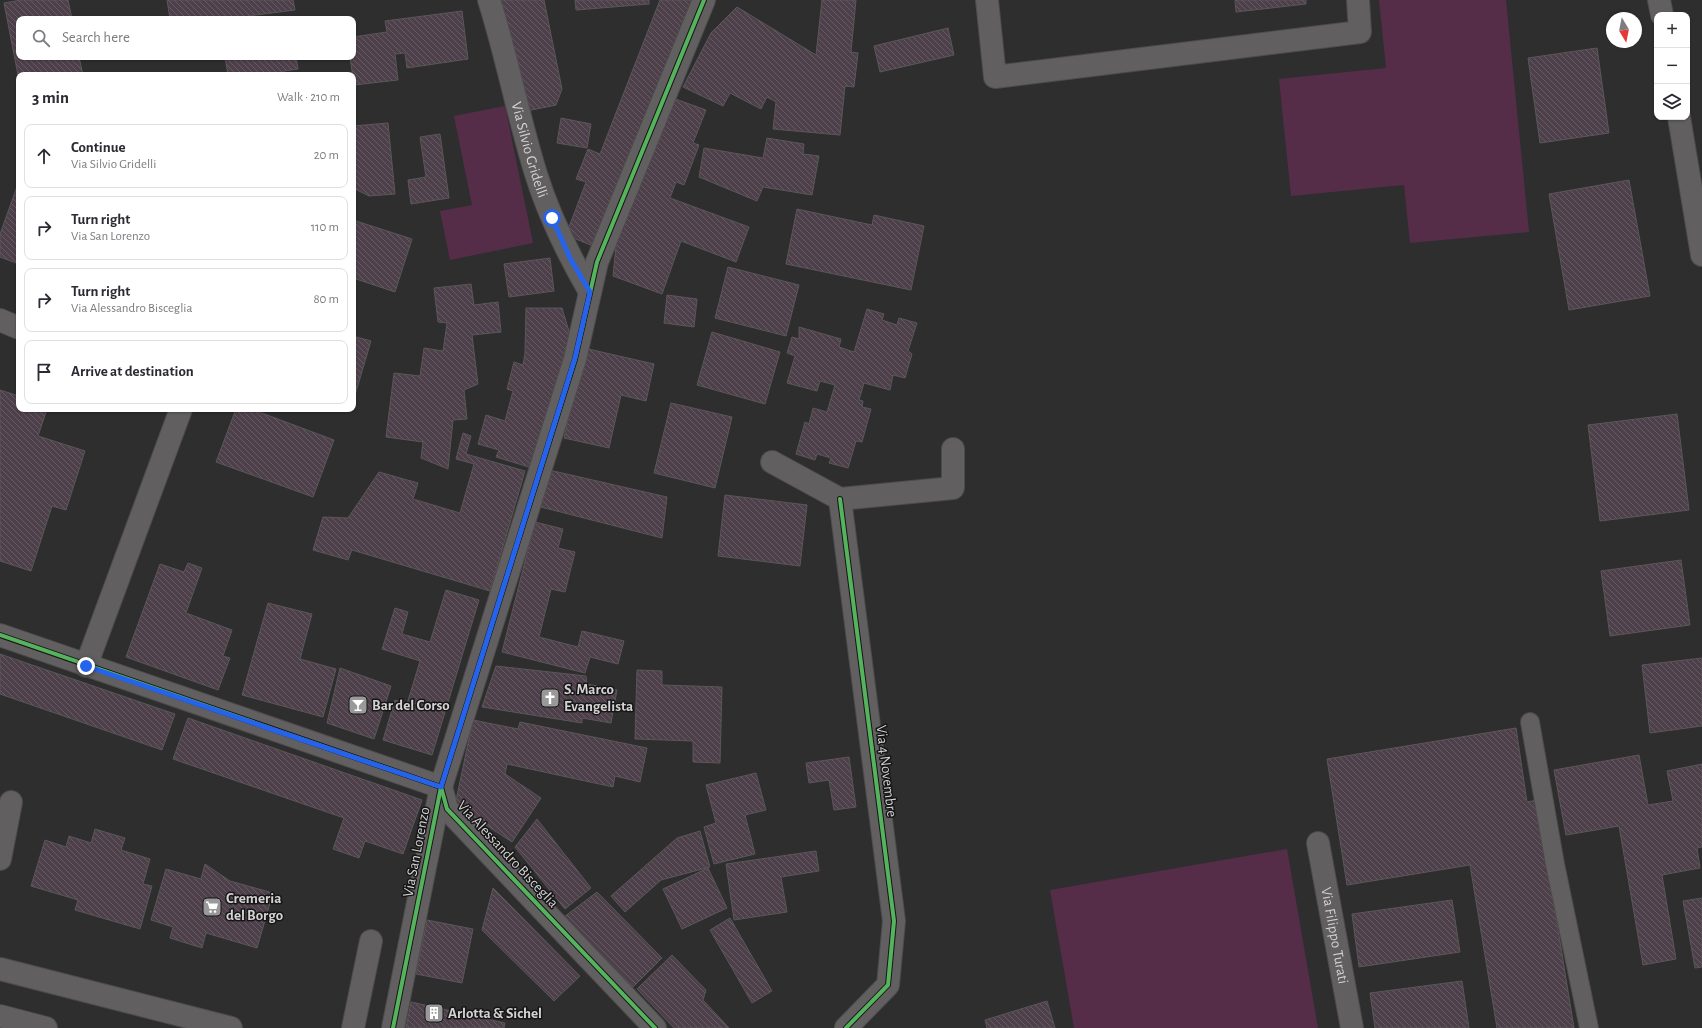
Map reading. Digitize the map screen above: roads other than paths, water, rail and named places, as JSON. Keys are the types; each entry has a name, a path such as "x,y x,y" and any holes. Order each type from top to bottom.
{"street":[{"name":"Via Silvio Gridelli","path":"489,0 536,174 552,218 570,258 590,292"},
{"path":"987,0 995,76 1360,32 1358,0"},
{"path":"1659,0 1661,12"},
{"name":"Via San Lorenzo","path":"393,1028 441,787 575,358 597,262 706,1"},
{"path":"1680,120 1702,255"},
{"path":"0,320 16,327"},
{"path":"86,666 180,412"},
{"path":"772,462 840,499 954,488 953,449"},
{"name":"Via 4 Novembre","path":"840,499 894,921 888,985 846,1028"},
{"path":"0,635 86,666 441,787"},
{"name":"Via Alessandro Bisceglia","path":"441,787 447,809 655,1028"},
{"path":"0,859 11,802"},
{"name":"Via Filippo Turati","path":"1318,843 1352,1028"},
{"path":"353,1028 371,941"},
{"path":"0,969 231,1028"},
{"path":"0,1016 46,1028"}],"lane":[{"path":"1530,722 1555,864 1589,1028"}],"place":[{"name":"S. Marco Evangelista","path":"550,698"},
{"name":"Bar del Corso","path":"358,705"},
{"name":"Cremeria del Borgo","path":"212,907"},
{"name":"Arlotta & Sichel","path":"434,1013"}]}
